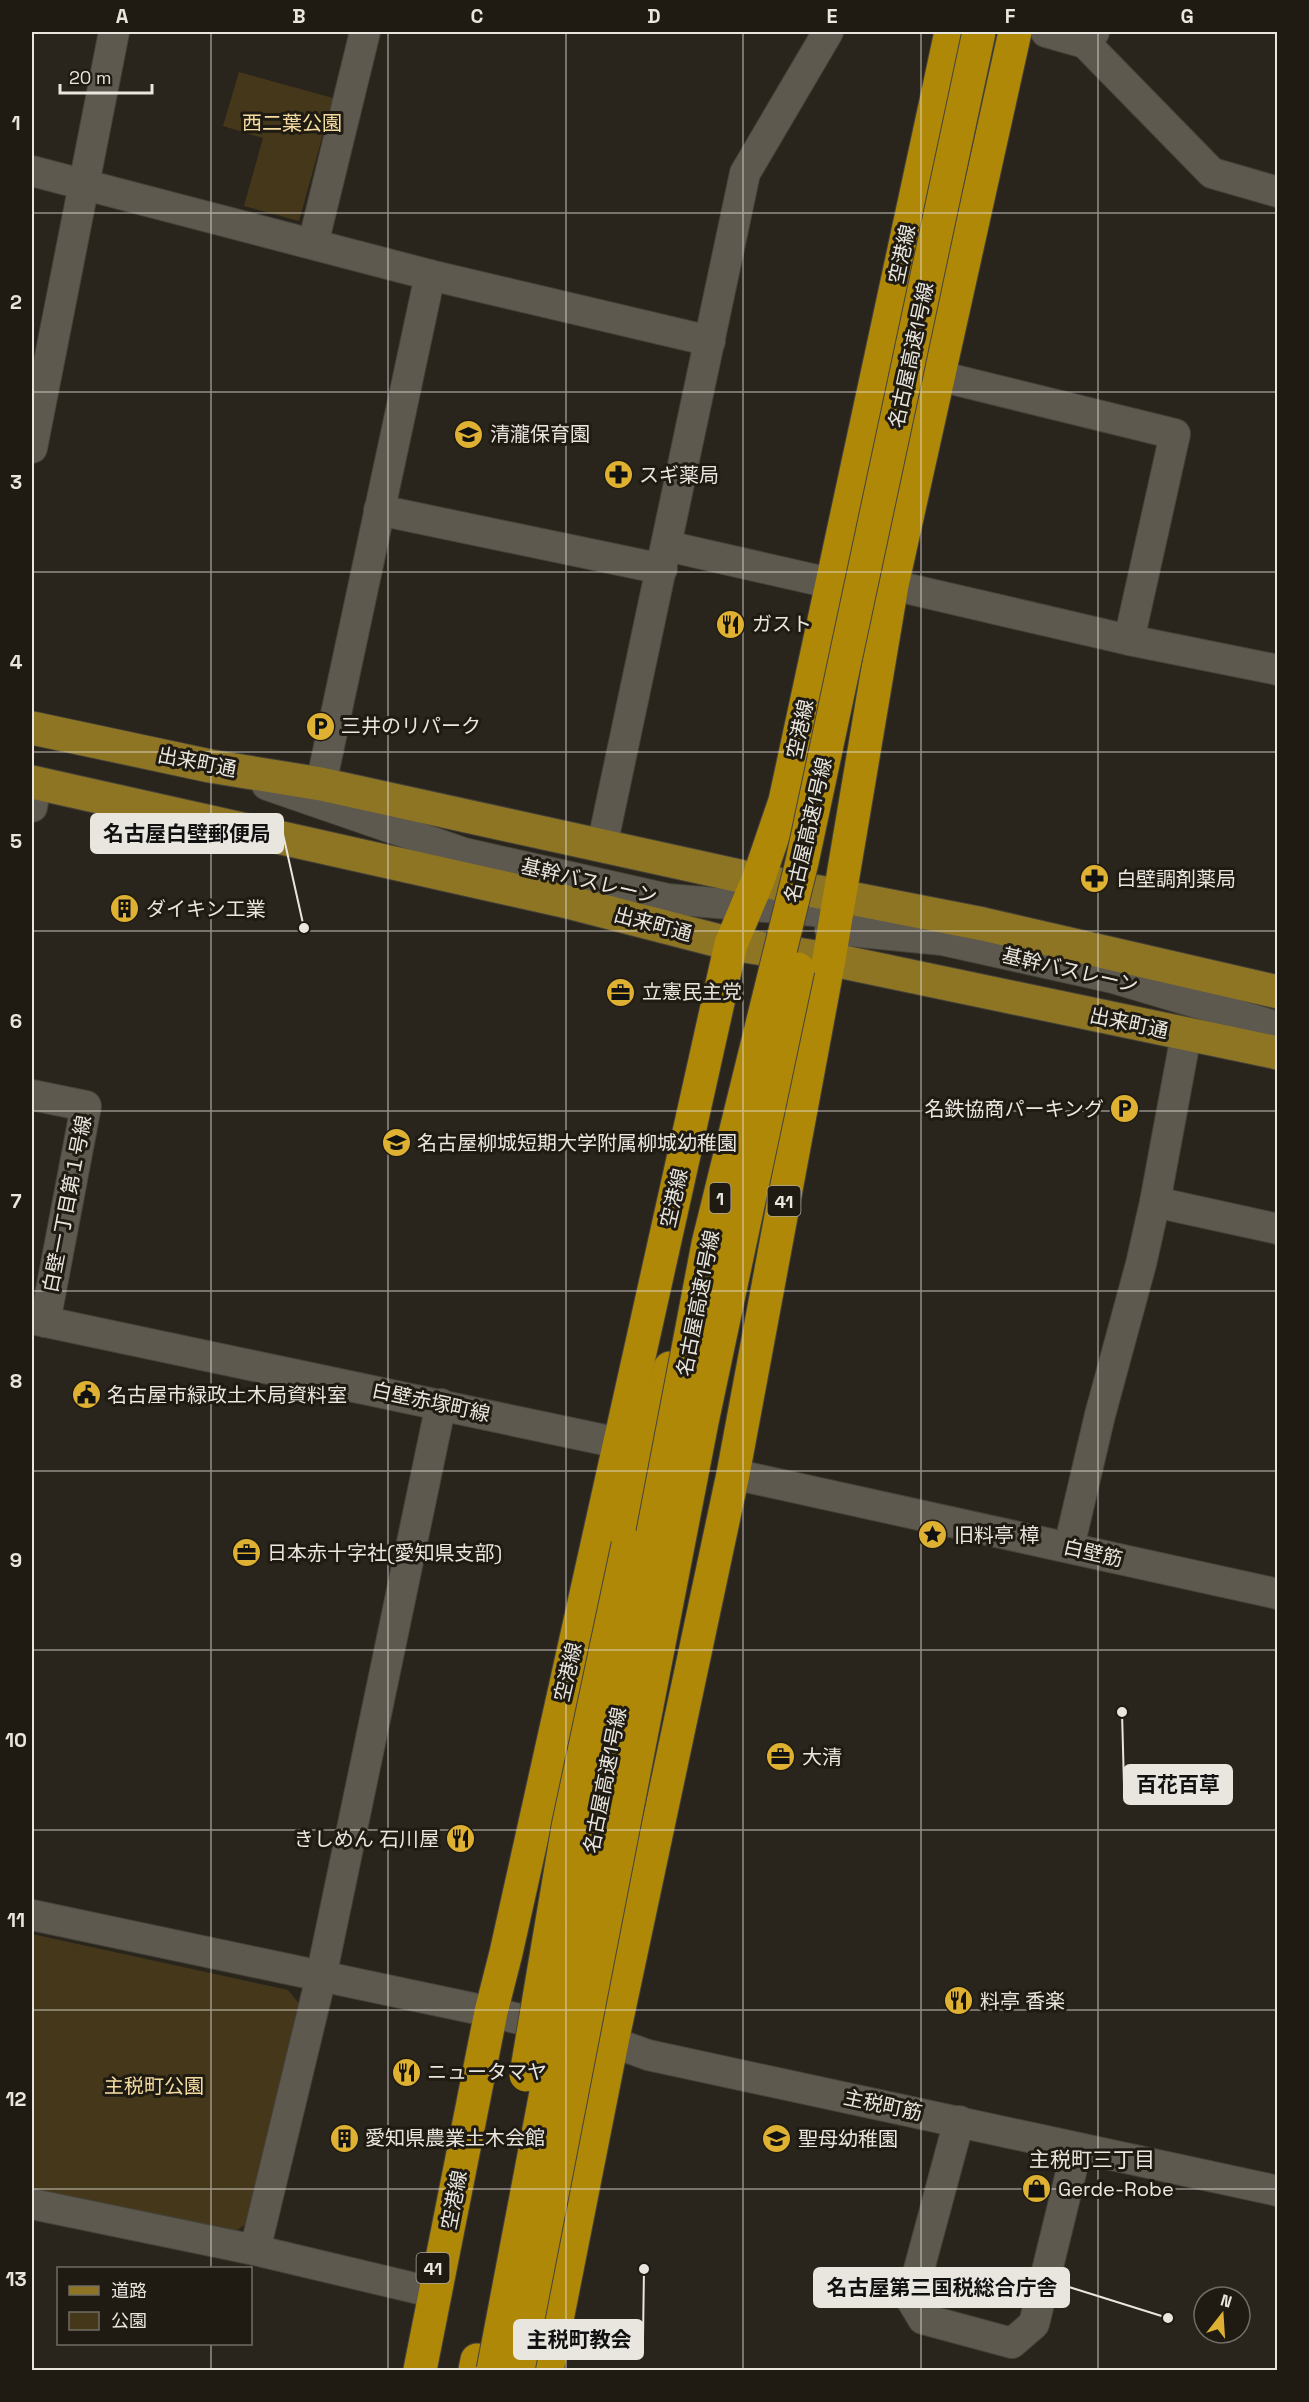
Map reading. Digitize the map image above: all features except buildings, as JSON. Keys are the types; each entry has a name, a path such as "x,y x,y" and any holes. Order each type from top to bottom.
{"highway":[{"name":"空港線","path":"420,2370 491,2012 619,1443 744,912 785,801 830,583 951,32"},
{"name":"名古屋高速1号線","path":"482,2367 708,1244 802,862 979,32"},
{"name":"名古屋高速1号線","path":"518,2370 702,1422 999,32"},
{"name":"41","path":"548,2370 612,2042 733,1474 835,924 892,585 1015,32"},
{"name":"41","path":"403,2370 461,2165"}],"main road":[{"name":"出来町通","path":"32,728 210,766 321,784 602,846 744,912 835,924 1186,1035 1278,1053"},
{"name":"出来町通","path":"33,791 572,903 744,912 835,924 982,924 1278,992"}],"street":[{"path":"32,448 34,418 114,32"},
{"path":"313,244 365,32"},
{"path":"1046,32 1090,37 1212,173 1278,192"},
{"path":"602,846 745,173 817,36"},
{"path":"32,171 430,275 710,341"},
{"path":"321,784 430,275"},
{"path":"939,376 1175,434 1129,640"},
{"path":"379,510 830,583"},
{"path":"892,585 1129,640 1278,670"},
{"name":"基幹バスレーン","path":"210,766 464,853 668,899 744,912"},
{"name":"基幹バスレーン","path":"835,924 942,940 1113,978 1278,1027"},
{"path":"1070,1547 1100,1415 1141,1264 1186,1035"},
{"name":"白壁一丁目第１号線","path":"32,1095 86,1106 38,1321"},
{"path":"1155,1202 1278,1229"},
{"name":"白壁赤塚町線","path":"38,1321 619,1443"},
{"path":"255,2250 321,1977 441,1404"},
{"name":"白壁筋","path":"733,1474 1278,1594"},
{"name":"主税町筋","path":"32,1915 491,2012 612,2042 648,2055 1278,2191"},
{"path":"959,2121 911,2299 923,2319 1012,2343 1034,2324 1077,2148"},
{"path":"32,2204 255,2250 427,2291"}],"green space":[{"name":"西二葉公園","path":"239,72 333,98 299,221 244,206 263,138 223,126"},
{"name":"主税町公園","path":"32,1934 288,1990 300,2005 248,2223 231,2234 32,2191"}],"place":[{"name":"清瀧保育園","path":"469,434"},
{"name":"スギ薬局","path":"618,475"},
{"name":"ガスト","path":"731,624"},
{"name":"三井のリパーク","path":"320,726"},
{"name":"白壁調剤薬局","path":"1095,879"},
{"name":"ダイキン工業","path":"125,909"},
{"name":"名古屋白壁郵便局","path":"304,928"},
{"name":"立憲民主党","path":"621,992"},
{"name":"名鉄協商パーキング","path":"1125,1109"},
{"name":"名古屋柳城短期大学附属柳城幼稚園","path":"396,1143"},
{"name":"名古屋市緑政土木局資料室","path":"86,1395"},
{"name":"旧料亭 樟","path":"933,1535"},
{"name":"日本赤十字社(愛知県支部)","path":"246,1553"},
{"name":"百花百草","path":"1122,1712"},
{"name":"大清","path":"781,1757"},
{"name":"きしめん 石川屋","path":"460,1839"},
{"name":"料亭 香楽","path":"959,2001"},
{"name":"ニュータマヤ","path":"406,2072"},
{"name":"愛知県農業土木会館","path":"344,2138"},
{"name":"聖母幼稚園","path":"777,2139"},
{"name":"Gerde-Robe","path":"1037,2189"},
{"name":"主税町教会","path":"644,2269"},
{"name":"名古屋第三国税総合庁舎","path":"1168,2318"}],"district":[{"name":"主税町三丁目","path":"1092,2159"}]}
